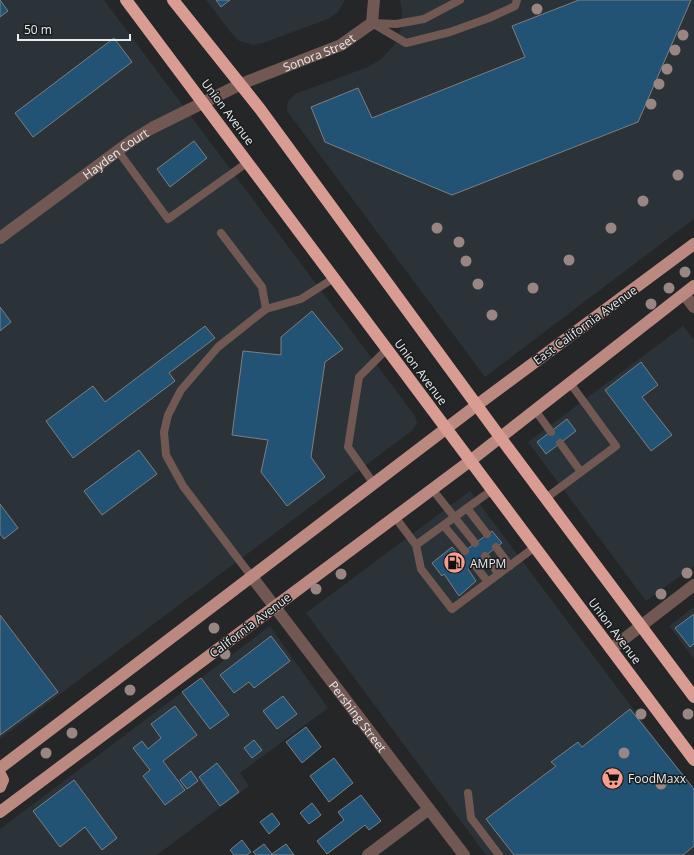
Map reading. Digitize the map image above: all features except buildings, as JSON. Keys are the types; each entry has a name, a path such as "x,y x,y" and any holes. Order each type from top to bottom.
{"highway":[{"name":"Union Avenue","path":"126,0 694,760"},
{"name":"Union Avenue","path":"173,0 241,84 500,437 694,697"}],"main road":[{"name":"East California Avenue","path":"477,405 694,244"},
{"path":"500,437 689,290"},
{"path":"0,768 477,405"},
{"name":"California Avenue","path":"0,812 500,437"},
{"path":"0,774 3,780 0,787"}],"street":[{"path":"372,22 374,0"},
{"name":"Sonora Street","path":"241,84 341,45 372,22"},
{"name":"Hayden Court","path":"0,238 131,141 152,128 241,84"},
{"path":"689,290 694,307"},
{"name":"Pershing Street","path":"252,577 464,855"},
{"path":"611,649 694,585"},
{"path":"368,855 429,809"}],"lane":[{"path":"372,22 396,24 424,19 460,0"},
{"path":"372,22 406,43 450,32 489,18 515,6 517,0"},
{"path":"118,151 168,219 248,162"},
{"path":"221,232 262,287 266,310"},
{"path":"252,577 183,486 166,455 164,432 168,415 181,390 218,347 266,310 301,300 334,278"},
{"path":"374,484 348,447 359,377 387,349"},
{"path":"546,498 616,446 570,383"},
{"path":"535,410 549,429"},
{"path":"560,443 581,472"},
{"path":"432,489 475,543"},
{"path":"416,545 492,490"},
{"path":"466,508 487,534"},
{"path":"394,517 416,545 421,569 452,609 535,547"},
{"path":"444,526 465,551"},
{"path":"496,547 510,566"},
{"path":"485,556 499,574"},
{"path":"474,564 488,582"},
{"path":"468,793 471,818 499,855"}],"shaded area":[{"path":"0,0 104,0 415,416 417,423 413,430 0,739"},
{"path":"206,0 345,0 338,12 328,19 263,43 253,45 239,41"},
{"path":"400,0 694,0 694,219 485,377 287,111 288,101 295,94 368,67 381,59 395,44 401,29 402,11"},
{"path":"683,326 694,340 694,566 646,601 528,442"},
{"path":"470,491 694,790 694,855 486,855 306,613"},
{"path":"694,607 694,659 669,626"},
{"path":"270,626 328,708 240,773 249,786 157,855 0,855 0,829"}],"place":[{"name":"AMPM","path":"454,563"},
{"name":"FoodMaxx","path":"612,778"}]}
